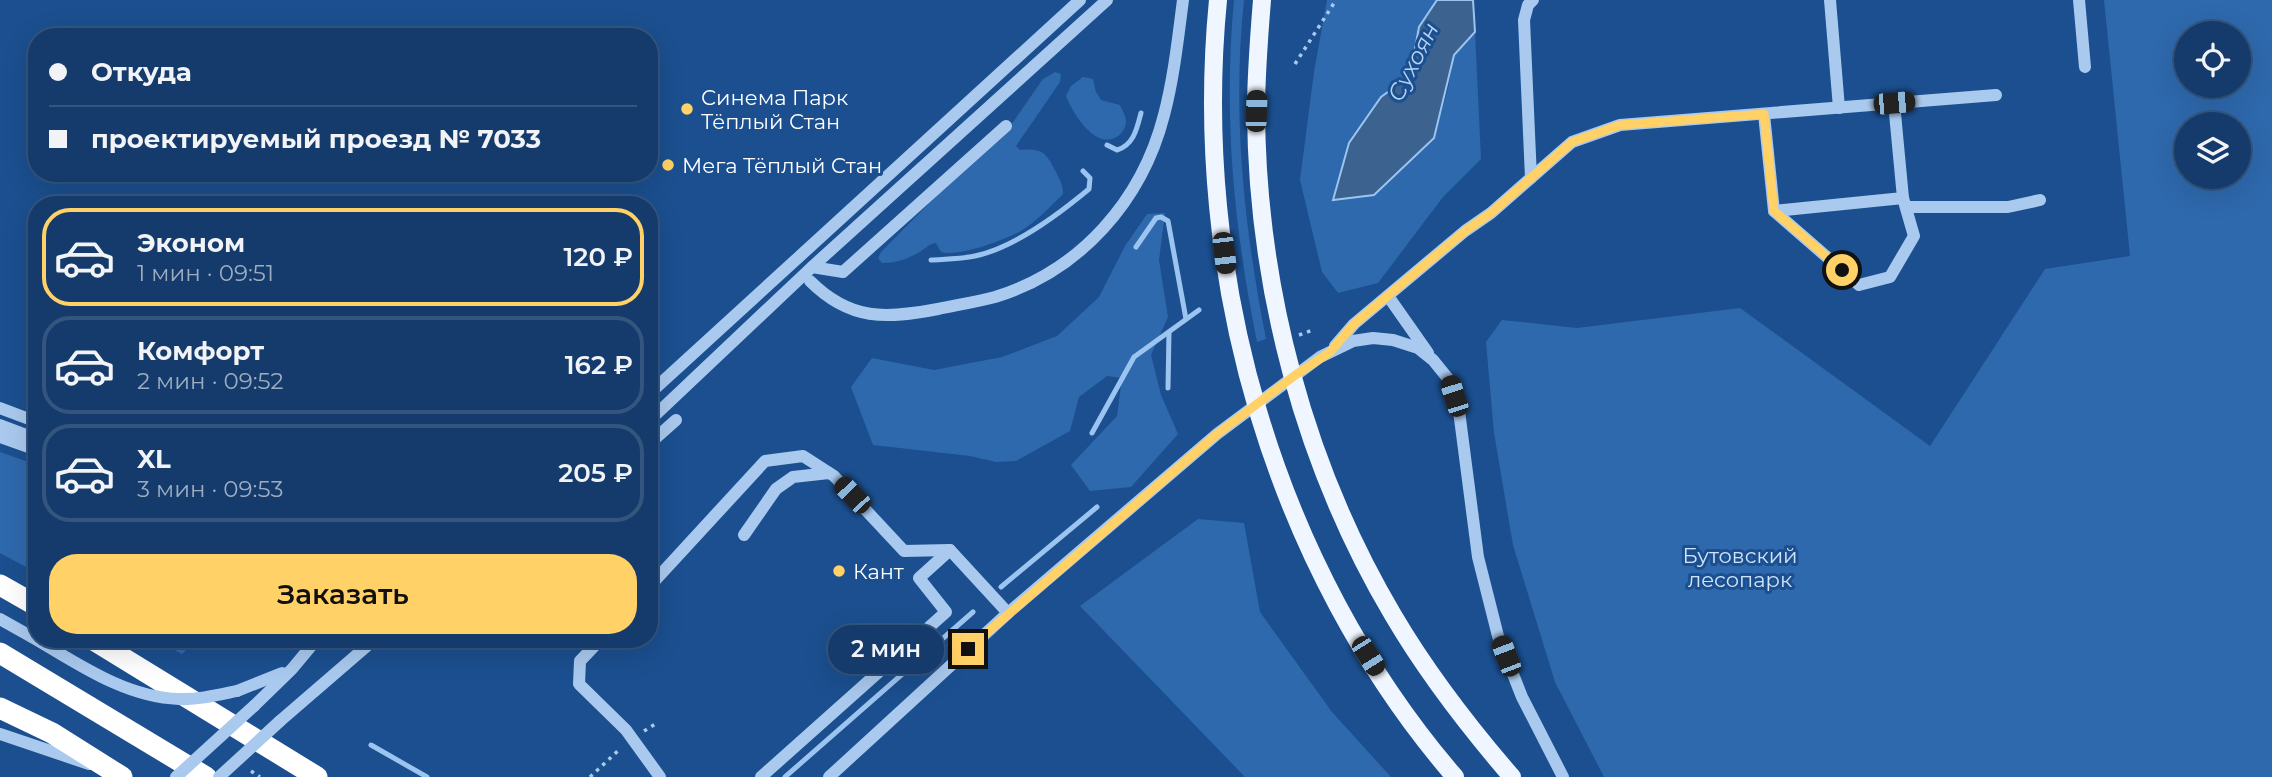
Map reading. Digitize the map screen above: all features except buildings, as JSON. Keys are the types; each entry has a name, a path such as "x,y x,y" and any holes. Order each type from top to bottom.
{"highway":[{"path":"0,584 28,601"},
{"path":"107,648 317,777"},
{"path":"0,653 206,777"},
{"path":"0,708 52,733 119,775"}],"main road":[{"path":"1219,0 1215,33 1213,106 1216,186 1227,276 1256,405 1279,473 1316,564 1354,635 1395,699 1455,777"},
{"path":"1262,0 1256,111 1259,179 1270,270 1294,376 1319,460 1356,547 1393,615 1437,683 1475,734 1512,777"},
{"path":"0,701 52,733"}],"street":[{"path":"658,386 1080,0"},
{"path":"658,412 811,267 1107,0"},
{"path":"810,281 843,307 854,311 886,315 919,312 978,301 1019,288 1058,268 1078,253 1112,220 1128,198 1154,147 1172,80 1183,0"},
{"path":"1531,178 1524,20 1528,5 1533,0"},
{"path":"1830,0 1839,108"},
{"path":"2079,0 2085,67"},
{"path":"1330,352 1354,324 1465,231 1491,213 1572,142 1620,125 1996,95"},
{"path":"1764,114 1774,211 1859,285 1890,276 1914,236 1904,202 1894,103"},
{"path":"811,267 843,272 1006,126"},
{"path":"1774,211 1904,202 2008,206 2040,200"},
{"path":"1388,296 1450,381 1459,411 1478,557 1499,636 1522,697 1563,777"},
{"path":"830,777 1007,613 1217,434 1294,376 1330,352 1353,341 1373,338 1393,340 1418,348 1433,360"},
{"path":"0,408 28,419"},
{"path":"658,436 676,420"},
{"path":"0,425 28,436"},
{"path":"0,437 28,447"},
{"path":"658,577 765,461 803,456 829,473 904,551 950,550 1007,613"},
{"path":"744,535 776,489 793,477 829,473"},
{"path":"761,777 946,612 919,578 950,550"},
{"path":"0,619 28,635"},
{"path":"51,648 104,678 148,695 179,699 237,691 292,669"},
{"path":"176,777 254,706 310,648"},
{"path":"219,777 365,648"},
{"path":"592,648 580,661 579,684 626,730 660,777"},
{"path":"0,734 119,775"}],"path":[{"path":"1295,64 1336,0"},
{"path":"590,777 632,739"},
{"path":"251,771 260,777"}],"green space":[{"path":"1234,0 1244,0 1239,85 1242,170 1266,339 1257,342 1242,256 1230,129"},
{"path":"1327,0 1437,0 1419,27 1410,76 1381,97 1434,138 1454,55 1475,32 1481,159 1443,197 1378,283 1338,293 1322,272 1300,180 1314,72"},
{"name":"Бутовский лесопарк","path":"2104,0 2272,0 2272,777 1604,777 1555,682 1513,545 1494,433 1486,342 1502,320 1577,328 1740,308 1930,446 2045,269 2130,256"},
{"path":"1055,72 1061,74 1060,82 1016,146 1020,150 1039,151 1046,156 1060,180 1063,194 1027,227 993,243 949,253 941,252 936,243 904,259 882,263 878,258 881,252 964,168 1002,138 1043,79"},
{"path":"1083,77 1093,79 1101,100 1120,105 1126,121 1122,133 1115,138 1106,140 1096,136 1085,127 1072,108 1066,96 1071,86"},
{"path":"1165,213 1159,260 1168,317 1151,355 1161,395 1178,434 1131,487 1090,491 1071,465 1117,416 1122,378 1107,376 1079,397 1070,431 1016,461 996,462 970,456 873,445 851,387 872,358 934,370 1002,357 1057,336 1099,297 1125,246 1147,214"},
{"path":"0,452 28,462 28,568 0,553"},
{"path":"1198,519 1244,523 1260,612 1332,712 1391,777 1245,777 1080,606"},
{"path":"171,648 188,648 182,654"}],"water":[{"name":"Сухоян","path":"1437,0 1473,0 1475,32 1454,55 1434,138 1374,195 1333,200 1349,143 1381,97 1410,76 1419,27"}],"waterway":[{"path":"1107,145 1117,150 1123,148 1134,135 1141,113"},
{"path":"931,260 975,256 1020,238 1089,189 1090,178 1083,171"},
{"path":"1136,247 1156,218 1161,217 1168,221 1186,319"},
{"path":"1092,433 1134,357 1199,310"},
{"path":"1168,388 1169,332"},
{"path":"1001,587 1097,507"},
{"path":"785,777 973,612"},
{"path":"371,745 427,777"}],"place":[{"name":"Синема Парк Тёплый Стан","path":"687,109"},
{"name":"Мега Тёплый Cтан","path":"668,165"},
{"name":"Кант","path":"839,571"}],"route":[{"path":"968,649 1217,434 1330,352 1354,324 1465,231 1491,213 1572,142 1620,125 1764,114 1774,211 1842,270"}]}
